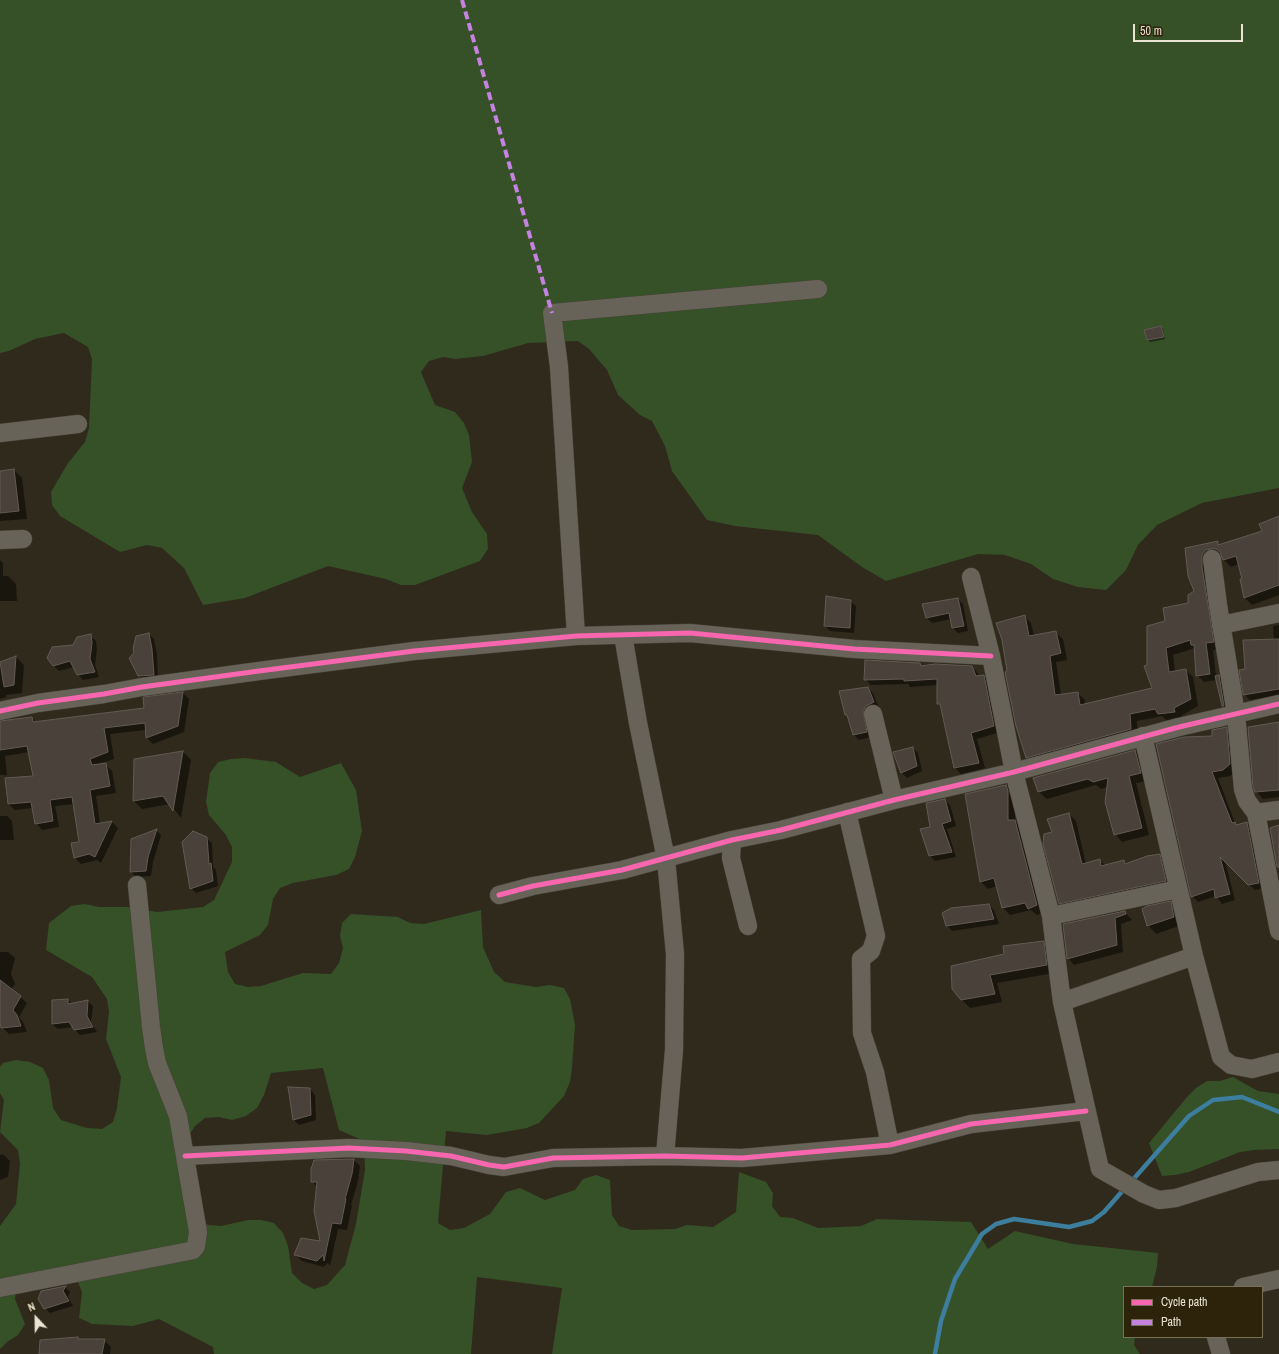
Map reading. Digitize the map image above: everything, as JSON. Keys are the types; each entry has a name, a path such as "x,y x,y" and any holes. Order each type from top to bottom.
{"street":[{"path":"576,636 559,367 552,313 818,289"},
{"path":"0,432 78,424"},
{"path":"0,540 22,539"},
{"path":"1212,559 1221,625 1236,714 1243,789 1247,801 1256,813 1279,931"},
{"path":"971,577 991,656 1014,772 1051,916 1062,1002 1100,1169 1144,1194 1159,1200 1176,1198 1258,1172 1279,1170"},
{"path":"1221,625 1279,613"},
{"path":"0,711 38,703 259,671 414,651 576,636 690,633 854,649 991,656"},
{"path":"623,635 638,723 666,858 675,954 674,1050 665,1156"},
{"path":"500,895 533,886 622,870 732,840 781,830 894,800 1014,772 1179,726 1279,704"},
{"path":"872,714 894,800"},
{"path":"1143,736 1194,956 1221,1057 1231,1065 1252,1069 1279,1062"},
{"path":"1256,813 1279,810"},
{"path":"847,812 876,936 871,951 861,959 862,1033 874,1072 890,1145"},
{"path":"732,840 731,858 748,926"},
{"path":"0,1288 193,1250 198,1240 198,1232 178,1116 157,1063 154,1048 137,885"},
{"path":"1051,916 1178,889"},
{"path":"1062,1002 1194,956"},
{"path":"185,1156 349,1148 406,1151 451,1156 504,1167 553,1158 665,1156 742,1158 890,1145 971,1124 1086,1112"},
{"path":"1248,1286 1279,1279"},
{"path":"1216,1338 1222,1354"}],"green space":[{"path":"0,0 1279,0 1279,488 1202,503 1157,525 1138,545 1126,570 1106,590 1078,587 1053,579 1031,564 1005,555 978,554 886,581 862,567 818,535 735,526 707,520 672,471 665,446 652,421 640,415 618,395 607,370 589,349 578,341 528,343 483,356 455,359 443,357 429,361 421,372 435,405 455,412 464,423 469,435 472,462 462,488 472,512 487,534 488,549 480,561 415,585 401,585 386,579 328,566 245,598 203,605 184,568 162,548 147,545 120,552 60,516 52,505 51,492 68,463 85,442 89,428 92,359 88,347 64,333 35,339 9,351 0,353"},
{"path":"245,758 276,762 300,777 341,763 356,790 362,831 355,857 349,869 336,875 293,883 280,888 273,899 268,925 260,935 225,952 228,972 235,984 248,987 261,986 303,973 331,974 339,963 343,948 340,936 342,923 351,914 398,917 410,923 424,924 481,910 483,947 494,972 505,982 536,987 550,985 564,988 570,999 575,1025 570,1082 564,1096 539,1123 527,1128 487,1135 446,1131 438,1223 450,1230 464,1228 490,1214 506,1192 520,1188 545,1200 575,1190 583,1179 596,1175 610,1180 612,1215 619,1226 632,1230 675,1229 687,1225 713,1227 736,1212 739,1172 766,1182 773,1193 772,1206 780,1217 793,1218 818,1228 861,1226 877,1219 971,1222 988,1249 1015,1231 1073,1244 1158,1253 1157,1267 1152,1286 1123,1286 1123,1338 1135,1338 1134,1345 1140,1354 552,1354 562,1288 477,1277 471,1354 214,1354 213,1347 159,1319 133,1326 92,1324 79,1318 82,1292 77,1280 17,1284 15,1299 25,1324 18,1335 7,1342 0,1349 0,1226 16,1204 20,1164 18,1150 0,1132 4,1100 0,1093 0,1067 3,1063 16,1060 30,1062 43,1068 49,1080 53,1108 61,1120 87,1128 102,1129 113,1122 117,1108 121,1077 106,1039 109,1012 107,999 92,977 46,950 49,923 71,906 85,904 99,907 127,907 157,912 203,907 214,900 232,862 232,847 226,835 209,815 206,802 210,773 218,762","holes":["323,1068 339,1130 364,1141 365,1170 356,1224 345,1265 327,1285 314,1289 302,1283 292,1273 288,1246 283,1233 274,1223 261,1220 248,1220 221,1226 208,1225 196,1217 188,1137 195,1126 205,1118 219,1117 232,1120 246,1116 257,1108 264,1095 271,1073"]},
{"path":"1233,1077 1258,1091 1279,1094 1279,1149 1240,1152 1189,1172 1162,1176 1149,1143 1196,1088 1207,1081 1220,1081"}],"building":[{"path":"1161,326 1164,337 1147,340 1144,330"},
{"path":"14,469 19,511 0,513 0,471"},
{"path":"1279,516 1279,585 1244,598 1240,579 1242,579 1236,556 1223,560 1220,552 1216,549 1206,550 1202,555 1202,567 1214,642 1206,643 1210,674 1196,676 1194,645 1191,645 1190,640 1166,648 1169,672 1186,669 1191,699 1174,708 1175,712 1158,714 1155,709 1130,714 1131,729 1026,758 1016,726 1005,672 1007,671 1002,640 996,623 1025,615 1029,636 1056,631 1061,653 1050,656 1055,695 1078,692 1080,705 1152,688 1144,666 1147,665 1147,626 1165,621 1163,608 1188,603 1188,595 1194,591 1188,576 1185,548 1218,541 1218,545 1262,531 1259,524"},
{"path":"826,596 851,600 850,628 824,626"},
{"path":"958,598 964,626 952,628 949,613 926,618 922,604"},
{"path":"149,633 154,675 138,676 129,658 134,653 133,649 136,636"},
{"path":"91,634 92,643 90,659 95,672 77,675 70,661 53,666 47,658 52,647 73,645 77,637"},
{"path":"1279,639 1279,689 1243,695 1239,670 1245,669 1243,640"},
{"path":"16,656 14,685 4,687 0,662"},
{"path":"865,660 920,663 921,666 935,664 972,666 976,676 984,675 994,726 971,733 979,763 954,768 940,704 937,704 937,679 904,681 904,679 864,680"},
{"path":"1219,675 1224,706 1222,706 1215,676"},
{"path":"868,687 874,702 866,706 863,711 867,732 853,735 847,715 845,715 839,691"},
{"path":"183,692 178,726 146,738 145,723 104,728 108,752 90,759 92,765 106,763 110,786 90,790 95,824 112,821 95,857 89,854 74,858 71,843 79,842 72,797 50,800 53,821 35,824 31,802 8,804 5,778 33,776 27,746 0,750 0,721 32,717 33,722 144,708 143,697"},
{"path":"1279,722 1279,790 1255,792 1253,787 1248,727"},
{"path":"1227,727 1230,764 1223,770 1212,772 1232,823 1235,822 1236,825 1247,822 1259,883 1248,885 1220,857 1230,894 1215,898 1214,889 1191,897 1156,744 1184,737 1212,736 1212,730"},
{"path":"913,747 917,766 901,773 893,752"},
{"path":"1135,750 1141,773 1129,776 1142,828 1114,835 1105,802 1108,778 1093,782 1088,779 1038,792 1033,778"},
{"path":"183,751 173,811 163,796 133,801 134,759"},
{"path":"1006,785 1008,791 1008,820 1015,820 1037,905 1028,909 1025,903 1002,908 994,878 980,882 965,794"},
{"path":"945,799 951,821 942,824 952,852 929,856 920,829 930,827 926,803"},
{"path":"1069,813 1082,864 1100,859 1101,866 1124,860 1125,864 1147,856 1160,854 1166,881 1059,904 1043,844 1044,834 1052,832 1047,819"},
{"path":"1279,825 1279,867 1277,867 1270,828"},
{"path":"157,829 148,857 146,871 130,872 131,839"},
{"path":"193,831 207,837 209,864 211,863 213,881 190,889 182,842"},
{"path":"1171,901 1174,917 1147,926 1142,909 1147,906"},
{"path":"989,904 994,919 946,926 942,913 951,908"},
{"path":"1125,911 1126,914 1115,918 1117,945 1067,959 1063,924"},
{"path":"1044,941 1047,965 990,975 995,994 961,1000 952,989 951,966 1004,954 1003,946"},
{"path":"0,980 21,996 13,1010 17,1015 21,1026 1,1028"},
{"path":"68,999 68,1004 88,1000 87,1016 93,1027 74,1030 69,1022 52,1024 52,1000"},
{"path":"288,1087 310,1088 311,1115 293,1120"},
{"path":"354,1159 341,1224 332,1223 324,1261 323,1255 317,1261 294,1255 301,1238 320,1241 314,1211 317,1182 311,1182 311,1169 314,1160"},
{"path":"66,1286 63,1291 69,1301 44,1309 38,1299 41,1291"},
{"path":"78,1337 78,1339 105,1339 102,1354 39,1354 40,1340"}],"waterway":[{"path":"1130,1183 1189,1116 1213,1100 1242,1097 1279,1112"},
{"path":"935,1354 941,1321 955,1279 982,1234 996,1224 1014,1219 1069,1227 1092,1221 1104,1212 1125,1188"}],"marked path":[{"path":"462,0 552,313"}],"cycle path":[{"path":"0,711 38,703 259,671 414,651 576,636 690,633 854,649 991,656"},
{"path":"499,895 533,886 622,870 732,840 781,830 894,800 1014,772 1179,727 1279,704"},
{"path":"185,1156 349,1148 406,1151 451,1156 504,1167 553,1158 665,1156 742,1158 890,1145 971,1124 1086,1111"}]}
